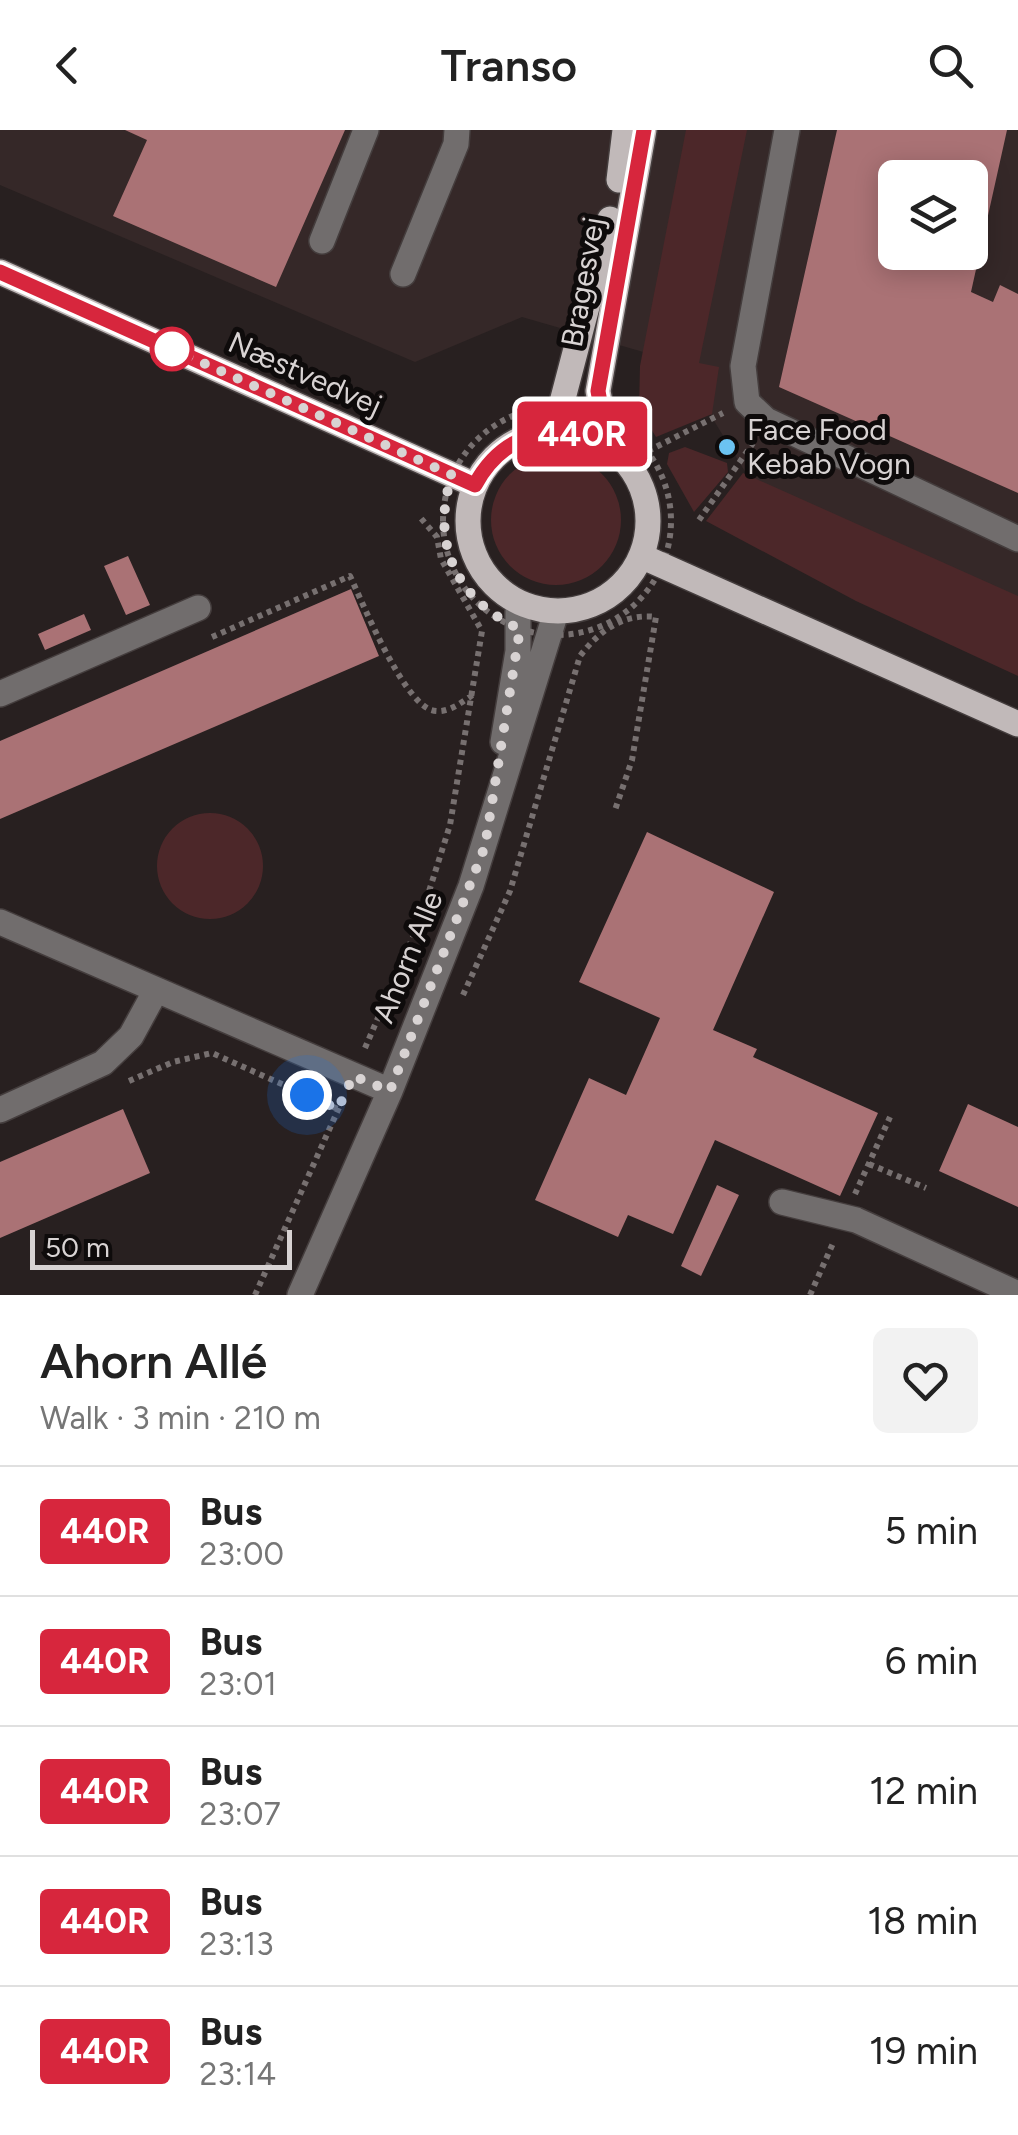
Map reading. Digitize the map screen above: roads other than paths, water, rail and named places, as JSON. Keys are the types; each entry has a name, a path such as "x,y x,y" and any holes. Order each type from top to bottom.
{"main road":[{"name":"Bragesvej","path":"544,432 561,406 594,294 625,130"},
{"name":"Bragesvej","path":"608,446 599,414 608,318 644,130"},
{"name":"Næstvedvej","path":"0,272 463,480"},
{"path":"544,432 570,432 608,446 628,464 642,488 652,561 614,593 552,624 495,587 473,553 463,480 508,446 544,432"},
{"path":"652,561 1018,724"}],"street":[{"path":"322,242 366,130"},
{"path":"403,274 456,144 457,130"},
{"path":"787,130 744,366 746,402 766,420 1018,539"},
{"name":"Ahorn Alle","path":"485,846 520,629 518,603"},
{"path":"0,694 198,608"},
{"name":"Ahorn Alle","path":"300,1295 390,1091 485,846 552,624"},
{"path":"0,922 390,1091"},
{"path":"0,1110 103,1062 130,1036 155,992"},
{"path":"782,1202 856,1220 1018,1294"}],"place":[{"name":"Face Food Kebab Vogn","path":"727,447"}]}
